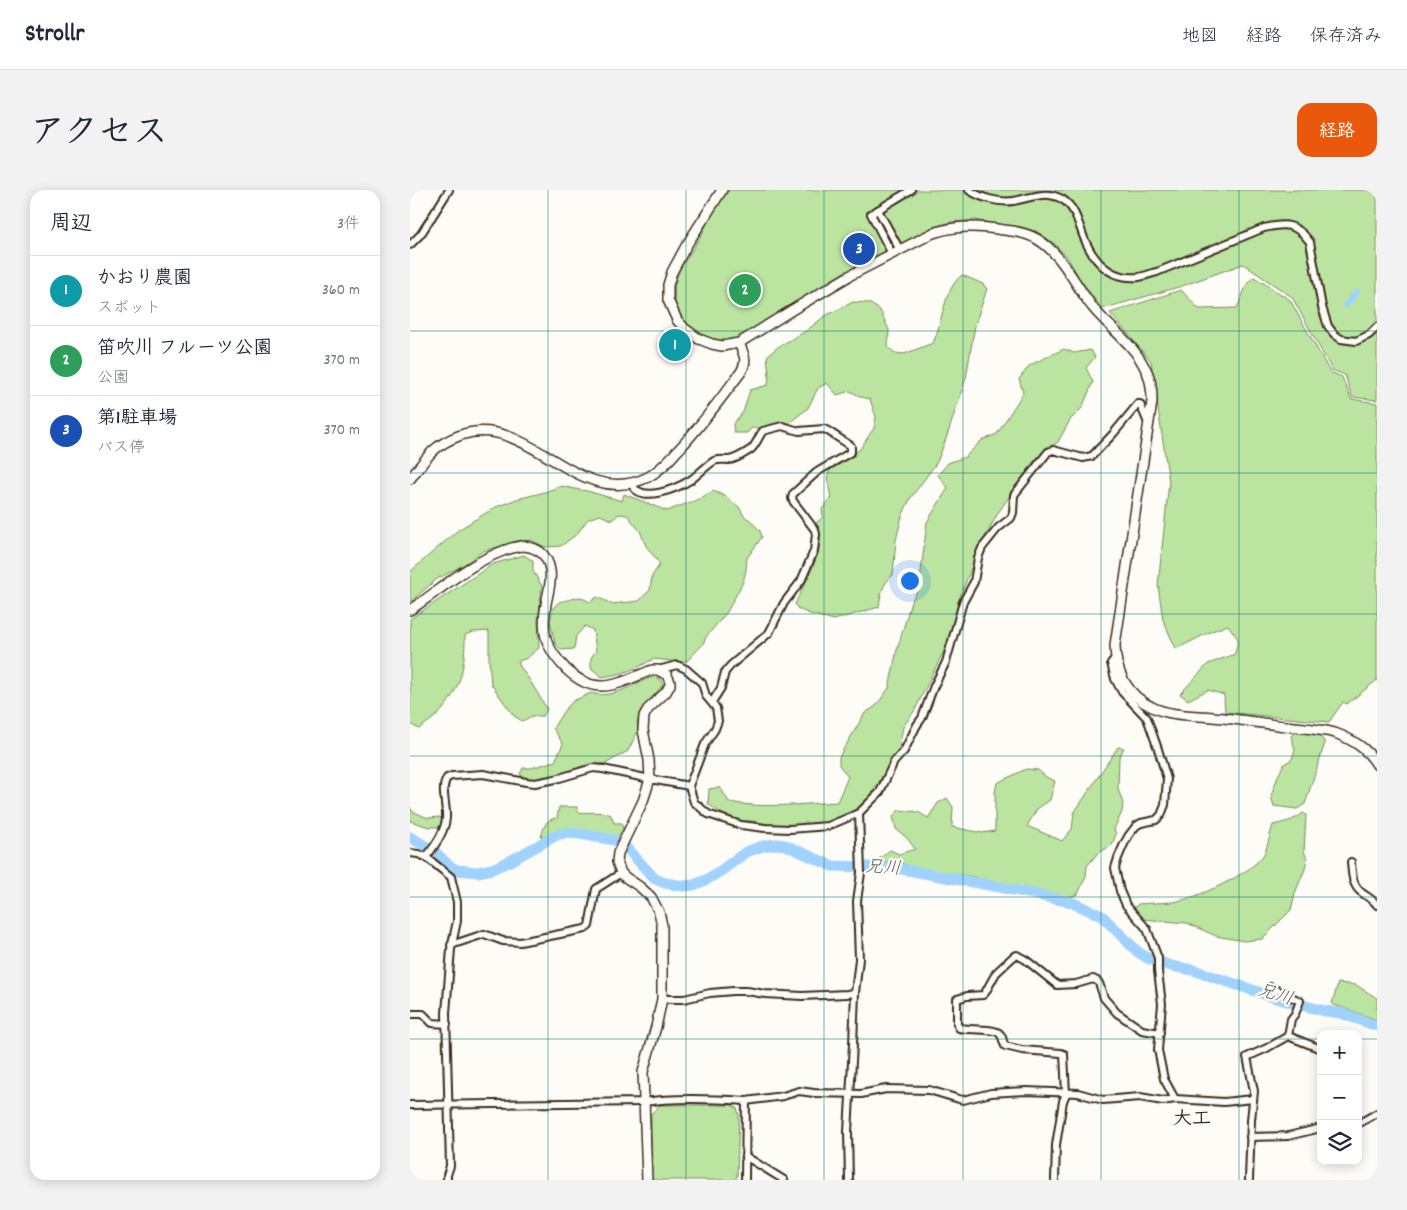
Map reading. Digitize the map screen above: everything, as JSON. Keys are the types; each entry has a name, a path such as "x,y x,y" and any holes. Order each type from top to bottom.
{"street":[{"path":"410,245 421,234 449,190"},
{"path":"722,190 686,246 672,272 668,285 668,300 677,320 685,329 699,339 722,346 739,343 849,276 933,233 947,228 983,226 1013,231 1031,236 1042,242 1057,255 1093,308 1136,354 1150,378 1152,391 1149,425 1115,658 1124,682 1131,692 1140,699 1166,712 1335,733 1364,748 1377,766"},
{"path":"896,252 871,214 910,190"},
{"path":"970,190 987,199 1004,201 1014,201 1034,194 1046,194 1062,199 1077,216 1086,242 1096,261 1115,274 1127,277 1140,277 1158,272 1264,228 1278,225 1292,226 1304,233 1310,242 1322,308 1328,326 1334,334 1340,339 1356,341 1369,335 1377,327"},
{"path":"878,210 896,252"},
{"path":"410,479 432,452 442,444 452,438 471,432 483,431 514,438 573,472 593,481 614,485 631,483 648,477 666,464 695,431 745,366 745,356 739,343"},
{"path":"410,610 468,569 492,555 522,546 535,548 542,552 550,569 550,585 543,629 546,641 551,652 572,674 586,684 600,687 608,686 652,670 677,666 686,668 702,683 706,696 716,708 718,721 705,744 689,786 694,802 700,809 708,814 741,825 790,829 828,826 859,813 880,792 894,762 904,751 922,718 934,686 946,662 963,602 974,582 980,552 998,528 1011,518 1016,492 1048,452 1053,450 1083,458 1092,456 1138,404 1140,404 1149,425"},
{"path":"631,483 632,487 646,495 663,492 685,483 713,462 734,459 751,450 763,431 782,426 799,431 828,430 851,446 851,452 817,472 794,494 793,501 815,530 814,551 801,581 784,602 769,633 731,664 725,672 721,688 712,702"},
{"path":"1115,658 1111,663 1115,679 1122,692 1148,718 1166,779 1165,805 1161,815 1156,820 1136,826 1124,844 1115,868 1120,891 1126,904 1147,929 1158,958 1162,1004 1160,1033 1157,1043 1164,1079 1175,1099"},
{"path":"647,1180 643,1072 662,998 662,925 651,897 621,873 616,862 618,853 643,801 650,779 649,760 643,730 644,716 648,709 666,692 670,682 667,675 658,670"},
{"path":"428,855 442,834 446,819 444,784 447,778 452,776 485,774 535,783 593,768 689,786"},
{"path":"849,1180 848,1132 855,993 859,959 857,901 861,873 859,813"},
{"path":"410,853 428,855 451,877 458,914 451,946 447,992 446,1024 450,1166 447,1180"},
{"path":"1351,862 1352,877 1357,887 1377,905"},
{"path":"451,946 484,934 503,941 520,942 585,929 589,926 596,889 621,873"},
{"path":"1055,1180 1056,1145 1063,1101 1066,1094 1064,1054 1022,1050 1005,1046 1001,1035 996,1031 959,1028 957,1024 957,998 985,993 996,974 1017,955 1057,985 1097,981 1104,998 1117,1013 1142,1030 1160,1033"},
{"path":"1249,1180 1254,1091 1247,1057 1288,1036 1291,1020 1300,1001 1270,987"},
{"path":"662,998 684,999 710,993 733,991 802,996 855,993"},
{"path":"410,1014 423,1014 432,1023 446,1024"},
{"path":"1288,1036 1317,1047"},
{"path":"410,1105 644,1102 656,1100 746,1102 783,1096 799,1091 861,1094 886,1089 929,1090 959,1100 991,1093 1026,1091 1086,1095 1103,1100 1140,1097 1163,1101 1175,1099 1224,1102 1254,1099"},
{"path":"745,1180 746,1102"},
{"path":"1362,1122 1377,1113"},
{"path":"1250,1137 1288,1136 1317,1129"},
{"path":"745,1156 784,1180"}],"green space":[{"path":"729,190 1377,190 1377,400 1352,397 1345,375 1332,370 1292,297 1243,264 1182,286 1102,309 1078,276 1068,258 1055,244 1036,231 975,220 952,222 933,227 855,267 744,336 724,341 712,339 694,329 683,318 676,305 675,286 684,262 701,236 711,215"},
{"path":"962,275 983,284 987,289 975,325 966,378 937,462 910,499 902,516 896,540 893,575 886,582 880,597 879,607 834,620 798,609 795,604 812,570 820,542 820,533 815,524 823,517 822,509 831,498 827,477 830,470 860,449 874,428 876,417 870,399 850,391 837,395 827,383 818,388 808,408 788,424 767,428 752,428 747,433 734,433 733,424 743,412 750,390 768,385 767,356 778,347 806,331 825,316 853,302 869,303 880,310 889,330 888,347 895,353 904,354 933,343 947,298 956,281"},
{"path":"1254,277 1290,300 1330,372 1342,377 1351,399 1377,403 1377,680 1347,704 1343,702 1329,722 1225,712 1224,695 1208,690 1188,700 1180,694 1208,664 1235,654 1238,639 1228,625 1176,649 1163,620 1158,585 1169,482 1151,361 1110,313 1181,290 1199,309 1237,308 1248,282"},
{"path":"1064,349 1074,353 1091,350 1095,357 1086,368 1093,382 1082,408 1070,420 1058,442 1033,462 998,513 979,548 958,602 952,634 915,710 903,727 899,749 869,798 855,811 830,822 789,826 737,821 708,804 709,789 720,787 729,802 742,804 783,805 837,802 848,777 839,765 839,757 865,713 876,706 889,688 897,650 911,602 919,588 927,522 948,488 938,475 948,463 965,457 982,440 997,434 1023,393 1019,379 1030,365"},
{"path":"561,486 622,501 624,494 667,511 699,499 713,491 727,497 739,507 744,516 760,531 762,537 747,558 743,582 727,612 706,637 703,644 687,661 653,659 628,671 602,677 591,668 591,658 596,650 593,630 585,626 576,636 574,649 561,650 555,643 550,621 553,608 559,602 580,597 590,602 597,597 612,604 639,601 650,590 652,576 660,564 646,546 640,531 627,515 619,514 612,520 600,515 588,519 577,534 561,546 545,547 531,540 483,551 465,564 437,579 410,602 410,572 458,530 496,507"},
{"path":"524,555 533,561 533,571 542,586 538,620 539,648 527,658 519,661 519,665 547,709 543,716 532,716 522,721 514,716 491,684 489,631 473,632 465,635 463,665 454,692 438,715 419,729 410,724 410,619 493,564"},
{"path":"653,677 659,678 663,684 642,711 637,723 638,731 628,751 607,763 582,766 559,775 527,780 520,774 523,768 531,768 555,761 563,744 553,728 573,701 591,693 599,695 615,693"},
{"path":"1303,730 1319,734 1325,743 1305,804 1297,809 1274,806 1271,796 1278,776 1284,764 1292,759 1295,749 1291,737 1293,733"},
{"path":"1118,747 1124,748 1119,757 1118,789 1123,803 1122,812 1114,829 1116,834 1112,845 1097,854 1087,866 1086,876 1078,894 1066,898 1029,892 1003,883 986,881 976,877 921,869 900,863 883,862 879,859 890,850 899,854 915,849 907,838 896,829 893,816 899,810 918,812 928,818 938,803 947,798 953,807 952,827 982,833 995,831 995,792 997,783 1026,769 1038,770 1046,777 1055,781 1050,800 1037,809 1027,826 1062,841 1072,829 1074,813"},
{"path":"410,807 412,811 428,818 440,817 443,821 441,827 429,827 410,821"},
{"path":"559,807 577,807 578,812 599,812 611,815 614,823 622,823 623,830 617,837 572,830 557,831 546,838 541,837 547,822 557,818"},
{"path":"1303,813 1306,815 1304,851 1307,859 1305,869 1295,893 1291,910 1262,939 1244,941 1216,936 1187,923 1142,919 1134,908 1138,904 1183,900 1208,891 1236,877 1258,862 1264,854 1273,825 1293,820"},
{"path":"1338,983 1356,985 1377,998 1377,1020 1332,1004"},
{"path":"660,1105 732,1105 737,1108 739,1115 737,1177 735,1180 651,1180 651,1114"}],"waterway":[{"path":"1346,305 1357,292"},
{"name":"兄川","path":"410,837 434,851 448,865 457,870 478,872 492,869 557,835 566,833 614,840 622,843 655,879 683,886 694,885 706,880 746,852 776,844 785,845 832,866 896,868 1000,887 1071,902 1102,916 1138,952 1147,958 1171,966 1193,970 1279,999 1325,1011 1341,1013 1377,1026"}],"place":[{"name":"第1駐車場","path":"859,249"},
{"name":"笛吹川 フルーツ公園","path":"745,290"},
{"name":"かおり農園","path":"675,345"}],"district":[{"name":"大工","path":"1192,1120"}]}
